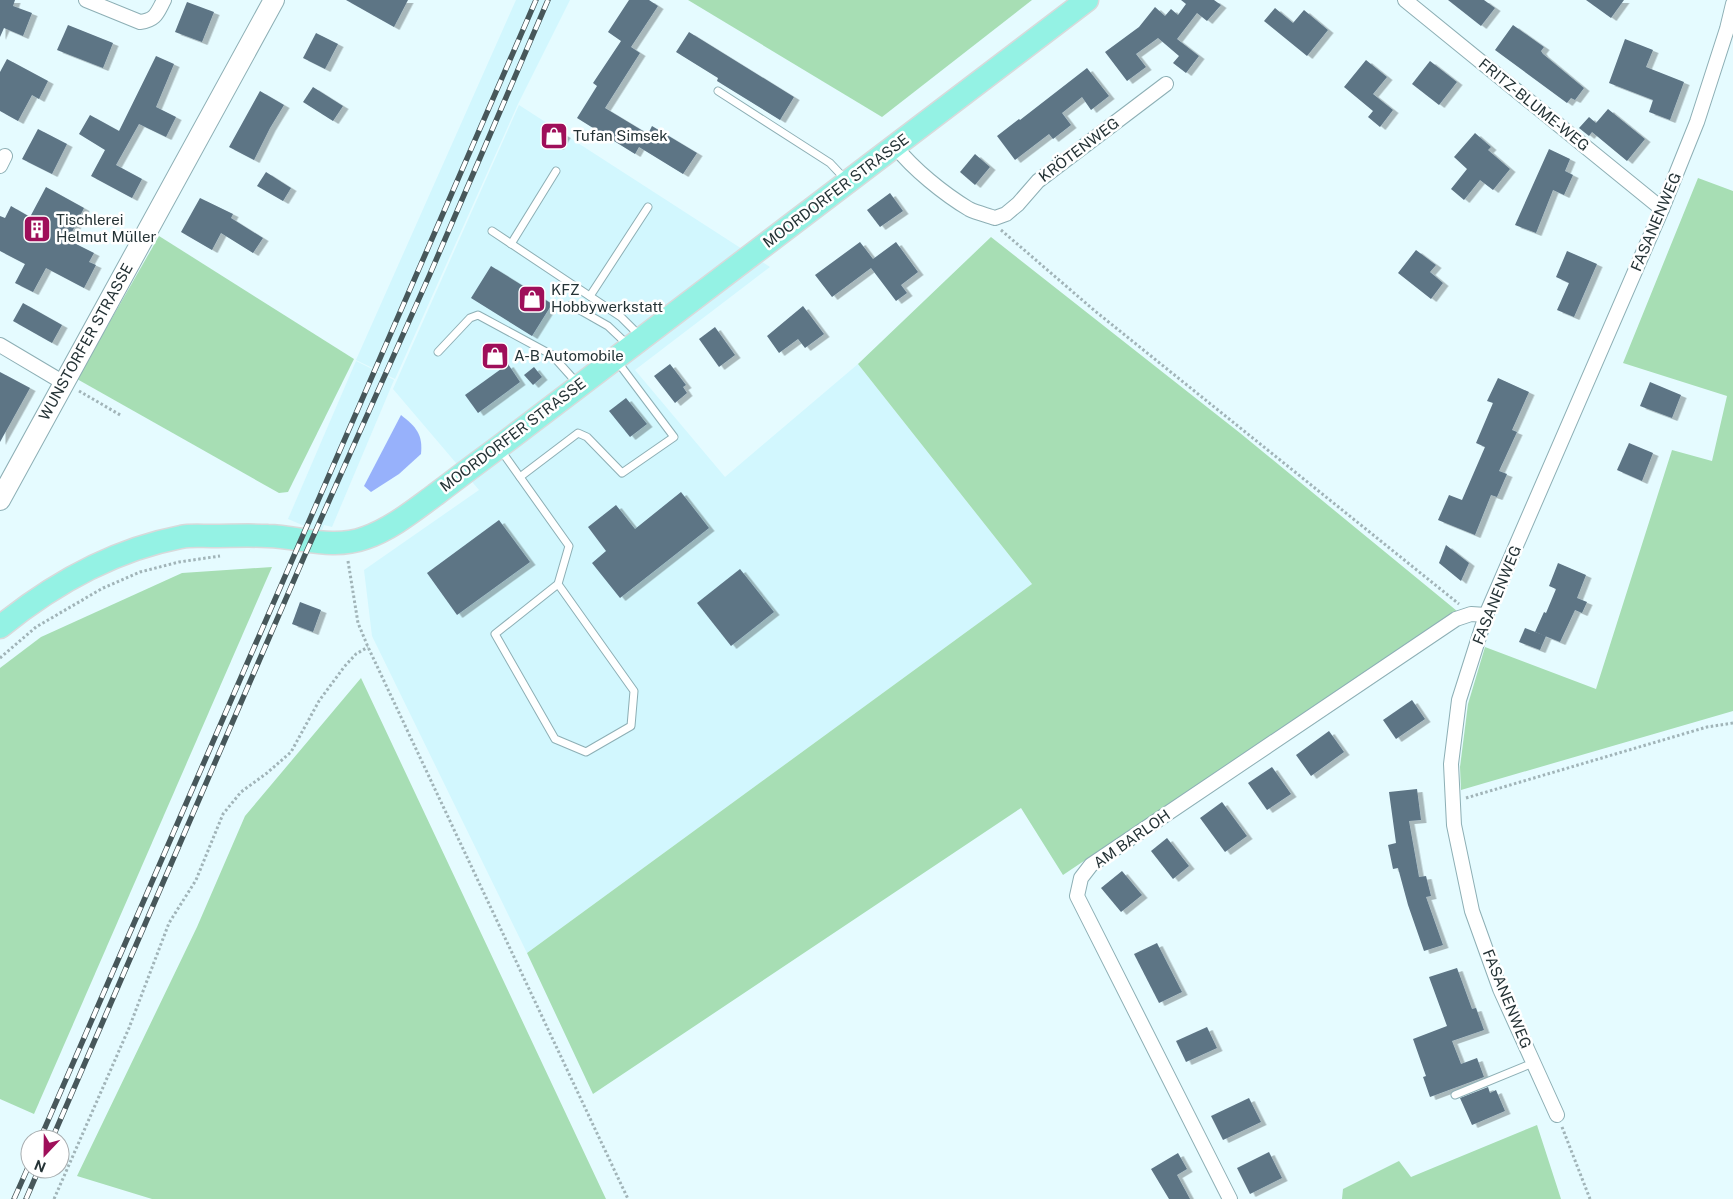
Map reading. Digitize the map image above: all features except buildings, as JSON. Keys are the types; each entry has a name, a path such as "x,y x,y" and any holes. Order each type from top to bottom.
{"main road":[{"name":"MOORDORFER STRASSE","path":"0,627 59,584 100,562 142,547 182,536 268,536 326,544 344,543 370,536 408,515 1087,0"}],"street":[{"path":"86,0 140,22 150,21 156,16 164,0"},
{"name":"WUNSTORFER STRASSE","path":"0,500 274,0"},
{"name":"FRITZ-BLUME-WEG","path":"1405,0 1662,209"},
{"name":"FASANENWEG","path":"1557,1115 1500,989 1472,911 1454,825 1451,764 1459,700 1486,615 1662,209 1697,122 1727,29 1733,2"},
{"name":"KRÖTENWEG","path":"995,218 1006,214 1018,204 1038,181 1166,84"},
{"path":"895,146 905,158 940,188 970,209 995,218"},
{"path":"0,345 64,383"},
{"name":"AM BARLOH","path":"1230,1199 1078,896 1081,878 1091,865 1448,625 1471,614 1486,615"}],"lane":[{"path":"718,91 830,163 848,182"},
{"path":"511,244 556,171"},
{"path":"590,296 648,207"},
{"path":"492,232 621,317 629,348 674,437 622,473 588,437 578,433 520,477"},
{"path":"572,305 608,326 629,348"},
{"path":"438,352 470,318 478,315 552,355 579,386"},
{"path":"498,447 569,546 558,584 495,634 555,739 586,752 631,726 634,691 558,584"},
{"path":"1455,1095 1533,1064"}],"path":[{"path":"995,218 999,229 1095,311 1471,614"},
{"path":"64,383 122,416"},
{"path":"344,543 358,623 368,647 628,1199"},
{"path":"0,658 36,627 103,588 140,572 179,562 222,556"},
{"path":"54,1199 129,1028 169,923 196,880 223,814 241,792 291,752 319,701 344,667 356,654 368,647"},
{"path":"1453,801 1707,727 1733,723"},
{"path":"1557,1115 1590,1199"}],"shaded area":[{"path":"516,0 570,0 518,104 395,379 356,360"},
{"path":"519,105 770,267 635,370 725,477 858,364 1032,584 527,953 372,636 364,570 479,490 393,389"},
{"path":"356,361 394,380 332,527 324,525 321,533 288,519"}],"green space":[{"path":"688,0 1032,0 882,117"},
{"path":"1698,178 1733,191 1733,711 1461,790 1460,767 1468,704 1485,647 1596,689 1672,450 1712,461 1727,396 1623,363"},
{"path":"159,236 354,359 288,492 279,493 77,379"},
{"path":"991,237 1240,433 1457,611 1063,875 1021,808 593,1094 527,953 1032,584 858,364"},
{"path":"272,567 34,1114 0,1099 0,668 41,637 182,573"},
{"path":"361,678 606,1199 152,1199 77,1176 197,927 245,816"},
{"path":"1537,1125 1561,1199 1342,1199 1343,1189 1399,1161 1411,1177"}],"water":[{"path":"401,415 411,423 420,436 421,454 399,474 371,492 364,486"}],"railway":[{"path":"44,1129 536,0"},
{"path":"56,1129 548,0"},
{"path":"14,1199 23,1179"},
{"path":"26,1199 35,1179"}],"place":[{"name":"Tufan Simsek","path":"554,136"},
{"name":"Tischlerei Helmut Müller","path":"37,229"},
{"name":"KFZ Hobbywerkstatt","path":"532,299"},
{"name":"A-B Automobile","path":"495,356"}]}
